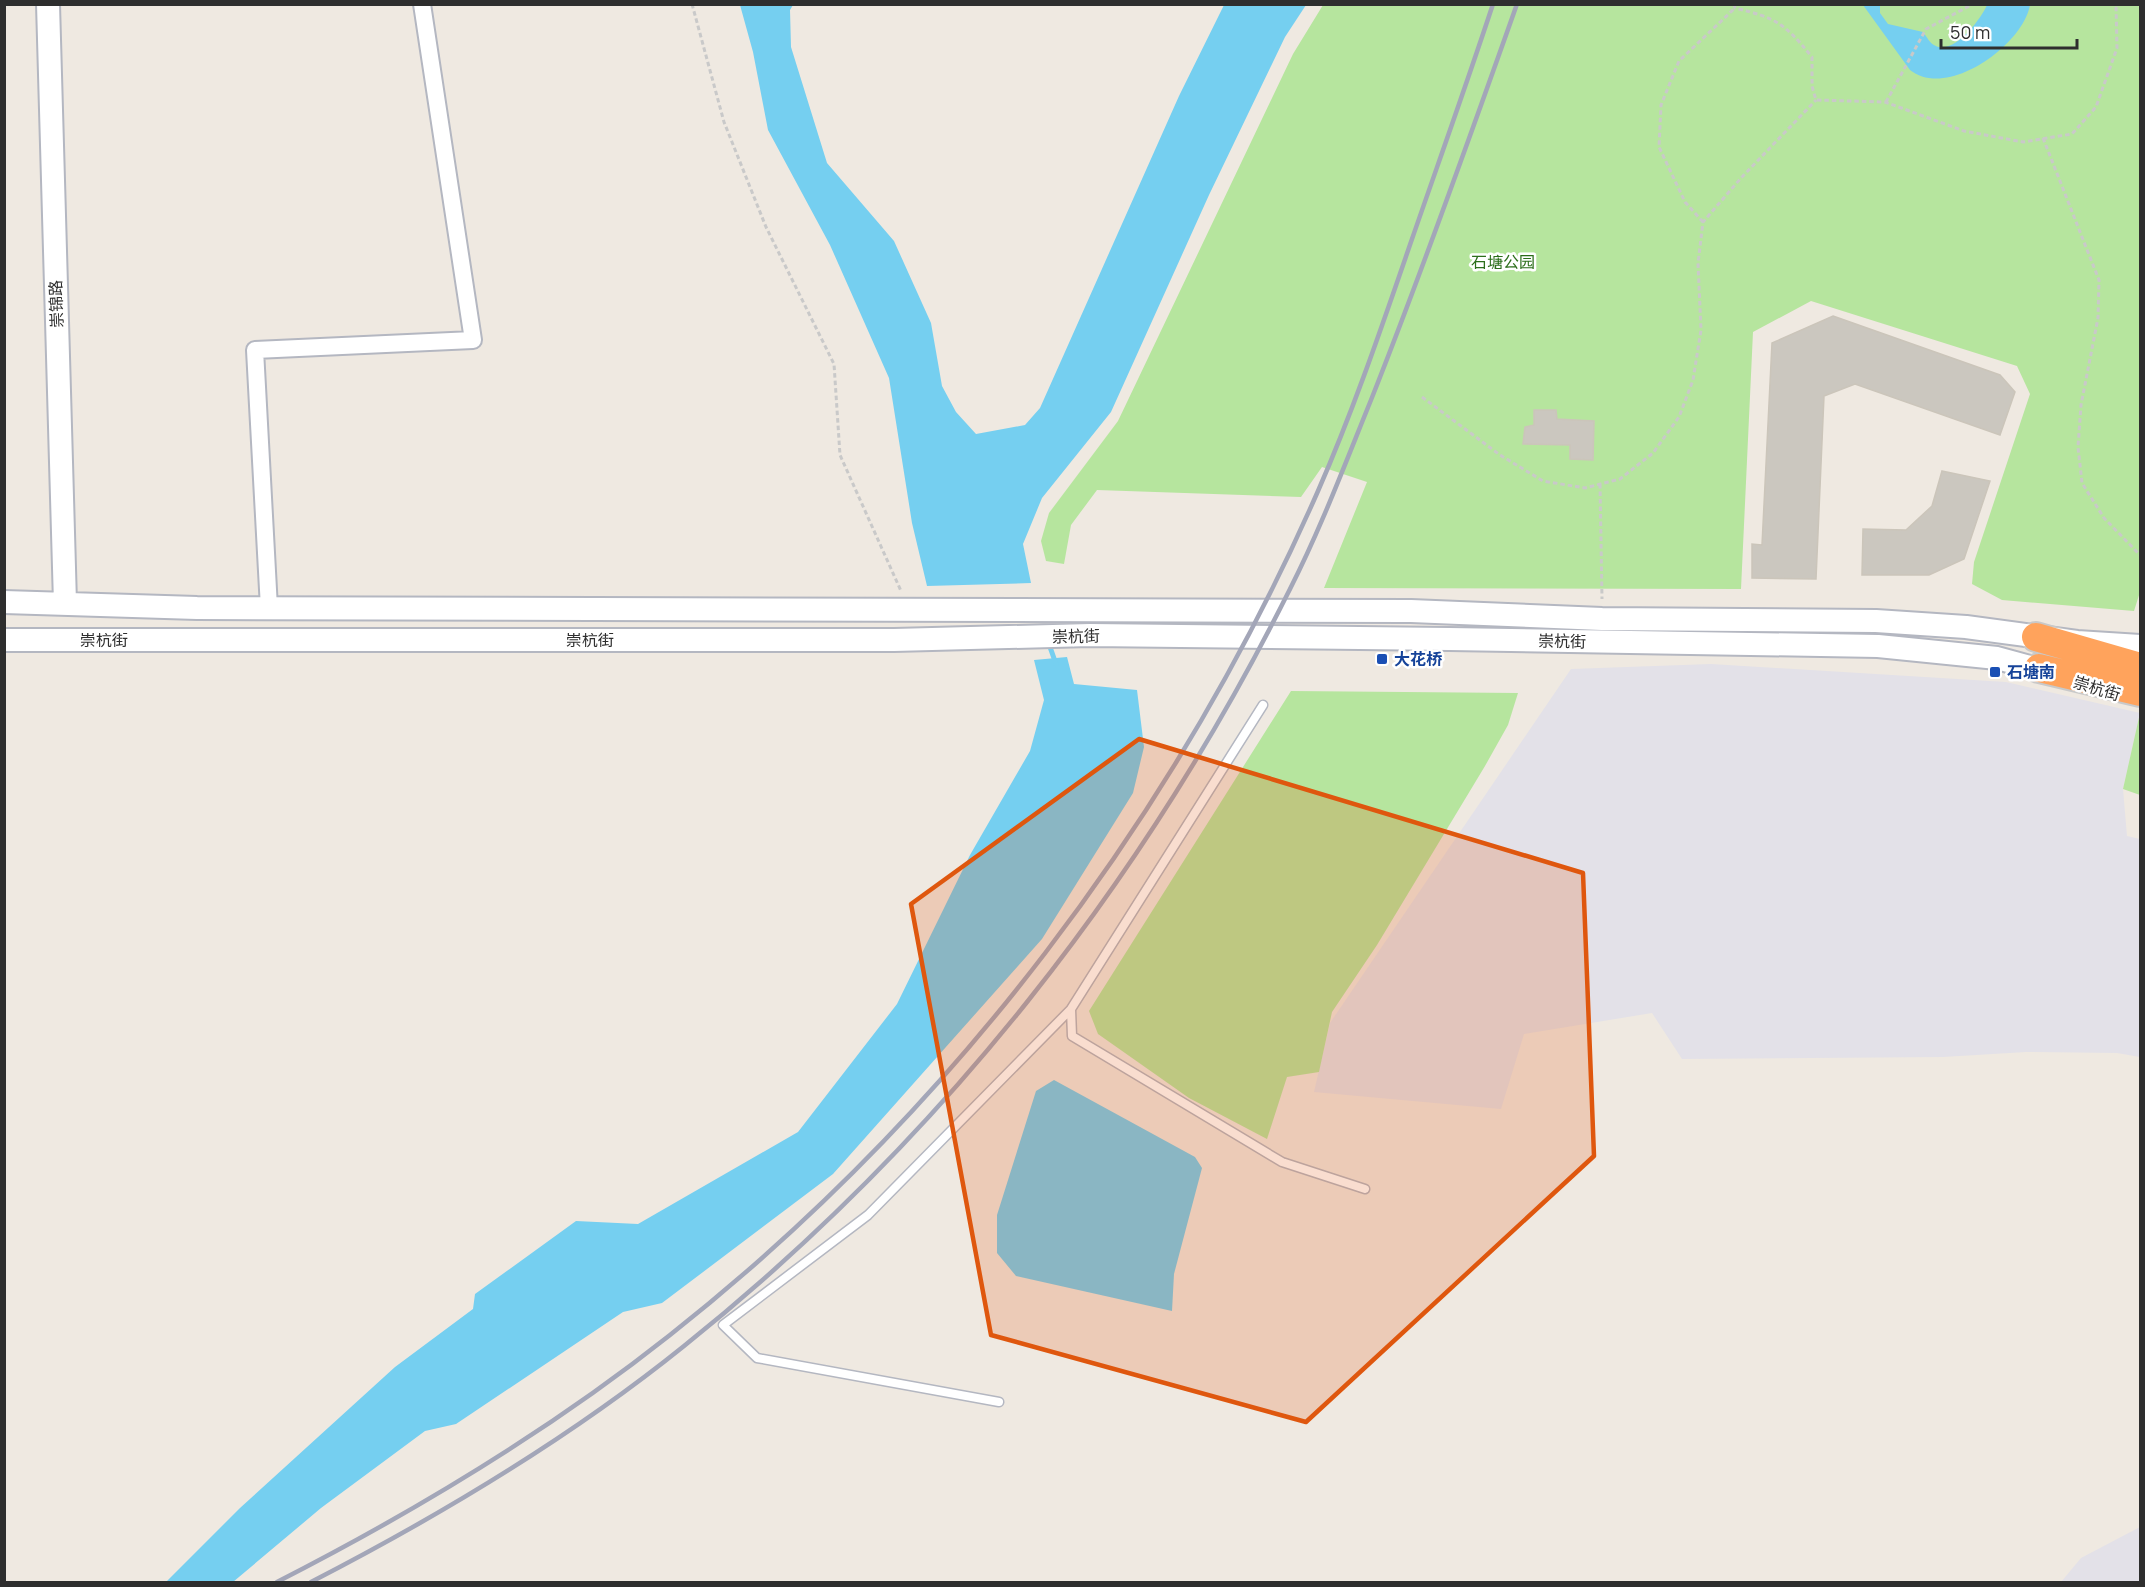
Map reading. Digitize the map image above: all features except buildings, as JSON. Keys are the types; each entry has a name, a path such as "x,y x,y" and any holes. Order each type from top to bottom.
{"highway":[{"path":"2036,637 2140,667"},
{"path":"2039,668 2140,692"}],"main road":[{"name":"崇锦路","path":"48,4 65,603"},
{"name":"崇杭街","path":"4,602 269,608 1380,610 1602,619 1876,621 1966,627 2036,637 2140,646"},
{"name":"崇杭街","path":"4,640 894,640 1090,635 1878,646 1997,658 2039,668 2097,689 2140,701"}],"street":[{"path":"269,608 255,350 473,340 422,4"}],"lane":[{"path":"999,1402 757,1358 723,1325 868,1215 1071,1009 1263,705"},
{"path":"1071,1009 1072,1036 1282,1162 1365,1189"}],"path":[{"path":"693,4 723,122 766,227 834,364 840,456 877,533 908,609"},
{"path":"1886,102 1926,29 1973,4"},
{"path":"1422,397 1500,455 1544,481 1585,488 1620,479 1653,453 1683,408 1694,380 1701,330 1698,263 1702,222 1816,100 1886,102 1964,131 2023,142 2072,134 2096,107 2118,48 2116,4"},
{"path":"1702,222 1685,202 1659,147 1661,105 1679,61 1735,6 1770,16 1791,32 1812,57 1812,86 1816,100"},
{"path":"2043,138 2099,280 2098,318 2081,405 2078,447 2082,483 2104,518 2140,555"},
{"path":"1600,484 1602,619"}],"highlighted area":[{"path":"1139,739 1583,873 1594,1156 1306,1422 991,1335 911,904"}],"shaded area":[{"path":"1711,664 2006,682 2140,713 2123,789 2127,836 2140,839 2140,1057 2117,1053 2026,1052 1943,1057 1682,1059 1652,1013 1524,1034 1501,1109 1314,1092 1330,1023 1571,669"},
{"path":"2140,1527 2140,1582 2061,1582 2081,1558"}],"green space":[{"name":"石塘公园","path":"1323,5 2140,5 2140,592 2134,611 2002,600 1972,584 1974,562 2030,394 2017,366 1811,301 1753,332 1741,589 1324,588 1367,482 1322,467 1301,497 1097,490 1071,525 1064,564 1046,561 1041,541 1049,513 1118,421 1293,54"},
{"path":"1291,691 1518,693 1508,725 1485,766 1377,945 1332,1012 1319,1072 1287,1077 1267,1139 1189,1098 1098,1034 1089,1011"},
{"path":"2140,713 2140,795 2123,789"}],"water":[{"path":"740,5 793,5 790,10 791,47 827,163 894,241 931,323 942,386 956,412 976,434 1025,425 1040,408 1179,96 1224,5 1306,5 1285,37 1209,195 1111,412 1042,498 1023,544 1031,583 927,586 912,523 889,378 830,245 768,130 753,52"},
{"path":"1863,5 1880,5 1880,13 1888,24 1923,32 1932,44 1943,47 1951,45 1966,34 1987,5 2030,5 2024,21 2014,36 1999,51 1981,64 1962,73 1943,78 1925,77 1910,70"},
{"path":"1067,657 1074,684 1137,690 1144,747 1133,793 1042,939 833,1174 662,1303 623,1312 456,1424 425,1431 321,1508 233,1582 166,1582 240,1508 395,1367 473,1309 475,1294 576,1221 638,1224 798,1132 897,1004 970,855 1030,751 1044,700 1034,660"},
{"path":"1054,1080 1195,1157 1202,1168 1174,1274 1172,1311 1016,1276 997,1253 997,1215 1036,1091"}],"waterway":[{"path":"1050,647 1056,664"}],"railway":[{"path":"277,1582 430,1498 529,1437 670,1335 773,1248 870,1156 961,1057 1045,953 1124,844 1196,730 1260,612 1318,491 1368,366 1493,4"},
{"path":"311,1582 408,1530 503,1473 596,1412 684,1346 778,1267 866,1182 950,1094 1028,1001 1102,903 1170,802 1233,697 1290,589 1332,496 1390,351 1517,4"}],"place":[{"name":"大花桥","path":"1382,659"},
{"name":"石塘南","path":"1995,672"}]}
